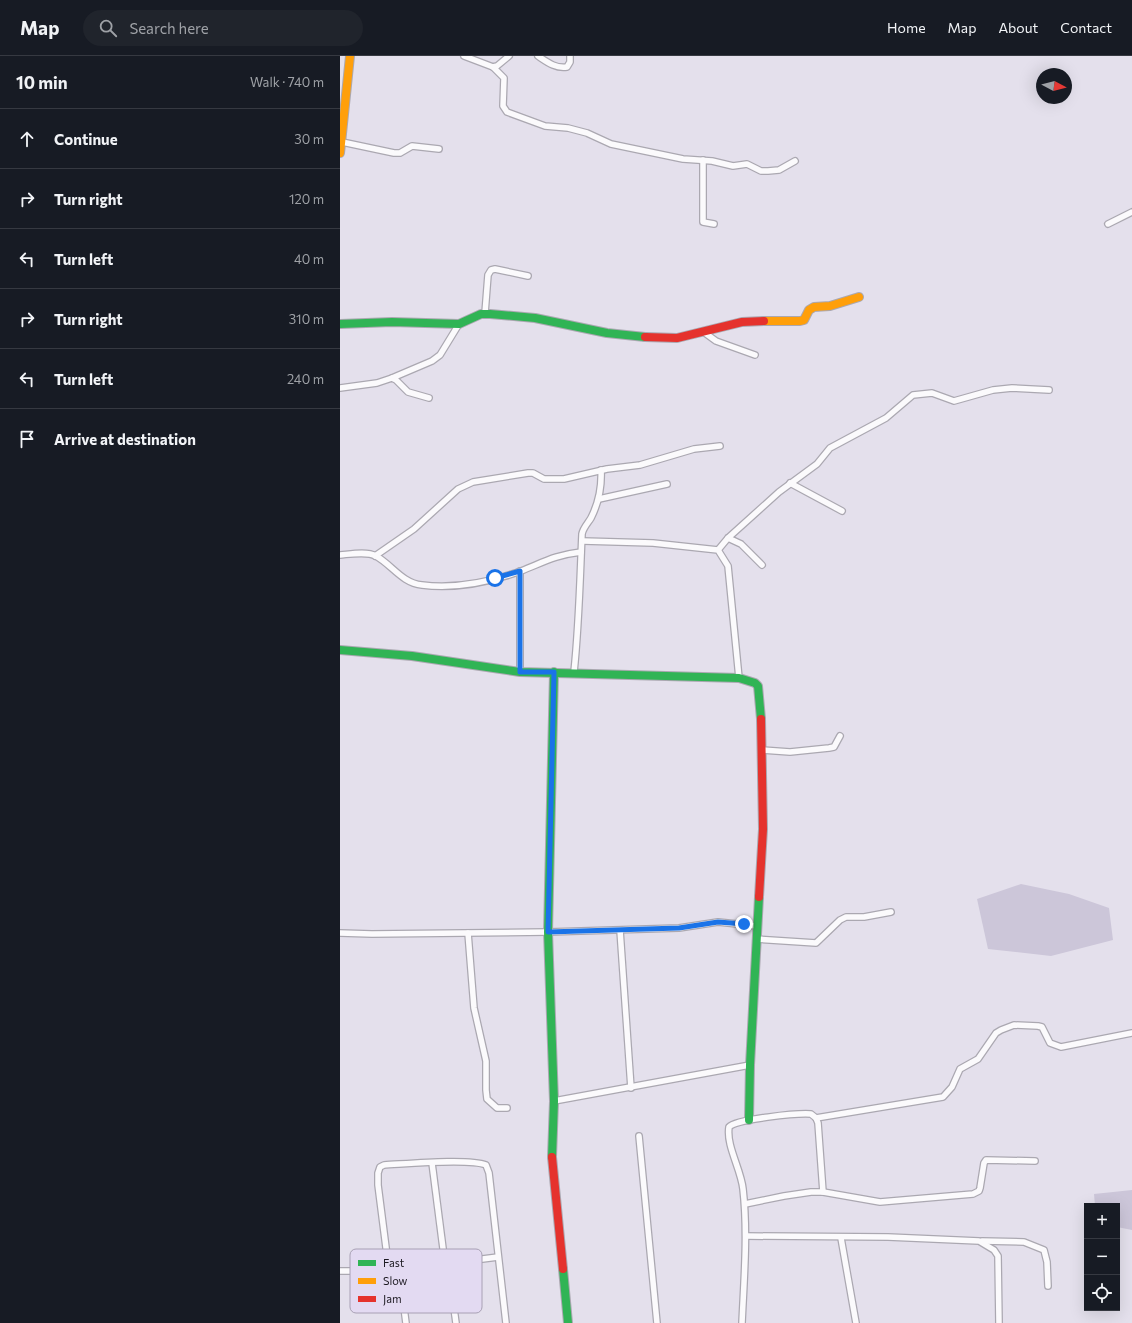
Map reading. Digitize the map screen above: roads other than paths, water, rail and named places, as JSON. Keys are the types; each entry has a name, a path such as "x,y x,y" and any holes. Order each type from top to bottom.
{"street":[{"path":"340,153 350,56"},
{"path":"464,56 493,67 504,78 503,106 507,112 546,126 568,128 587,133 612,144 683,159 703,160 732,166 747,164 761,171 778,170 795,161"},
{"path":"493,67 498,66 509,56"},
{"path":"538,56 550,64 563,68 567,67 570,62 570,56"},
{"path":"342,142 394,153 400,153 412,146 440,149"},
{"path":"703,160 703,222 714,224"},
{"path":"1108,224 1132,212"},
{"path":"485,313 488,275 491,270 495,269 528,276"},
{"path":"340,324 392,322 459,324 485,313 535,318 582,329 635,337 677,338 705,333 742,322 772,320 800,321 804,320 809,310 814,307 830,306 859,297"},
{"path":"340,388 377,383 432,361 440,355 459,324"},
{"path":"705,333 716,341 755,355"},
{"path":"392,378 408,392 429,398"},
{"path":"718,550 728,538 790,483 817,464 830,448 886,418 914,395 932,393 954,400 998,390 1049,390"},
{"path":"340,555 375,556 414,528 458,489 473,482 528,473 533,473 544,479 564,479 601,470 640,465 694,449 720,446"},
{"path":"574,672 583,532 599,500 602,484 601,470"},
{"path":"790,483 842,511"},
{"path":"599,500 667,484"},
{"path":"728,538 741,544 762,565"},
{"path":"583,541 653,543 718,550"},
{"path":"718,550 728,566 739,678"},
{"path":"375,556 396,573 421,585 468,584 520,571 556,556 581,552"},
{"path":"520,571 520,672"},
{"path":"340,650 426,658 520,672 574,672 739,678 754,683 758,686 761,700 763,829 756,939 749,1120"},
{"path":"554,672 548,932 554,1101 554,1127 551,1148 568,1323"},
{"path":"762,750 790,752 829,748 834,747 840,736"},
{"path":"756,939 816,943 840,920 846,917 864,917 891,912"},
{"path":"340,933 468,933 620,930 679,928 718,922 757,926"},
{"path":"620,930 631,1088"},
{"path":"468,933 474,1008 486,1061 485,1081 487,1099 497,1108 507,1108"},
{"path":"816,1118 943,1097 952,1087 960,1069 978,1059 996,1034 1014,1025 1038,1026 1042,1028 1050,1043 1061,1047 1132,1033"},
{"path":"554,1101 750,1065"},
{"path":"742,1323 746,1236 745,1204 741,1174 728,1132 729,1127 732,1124 749,1120 811,1114 816,1118 818,1123 823,1192"},
{"path":"639,1136 657,1323"},
{"path":"745,1204 784,1196 823,1192 880,1202 973,1194 979,1192 984,1163 986,1160 1035,1161"},
{"path":"432,1163 444,1249"},
{"path":"386,1249 378,1185 378,1173 380,1167 384,1165 432,1163 477,1163 486,1165 490,1173 506,1323"},
{"path":"746,1236 841,1238 888,1237 1024,1242 1044,1250 1047,1262 1048,1286"},
{"path":"841,1238 856,1323"},
{"path":"979,1241 994,1250 998,1256 999,1323"},
{"path":"482,1259 498,1257"},
{"path":"340,1271 350,1271"},
{"path":"405,1313 406,1323"},
{"path":"454,1313 456,1323"}]}
